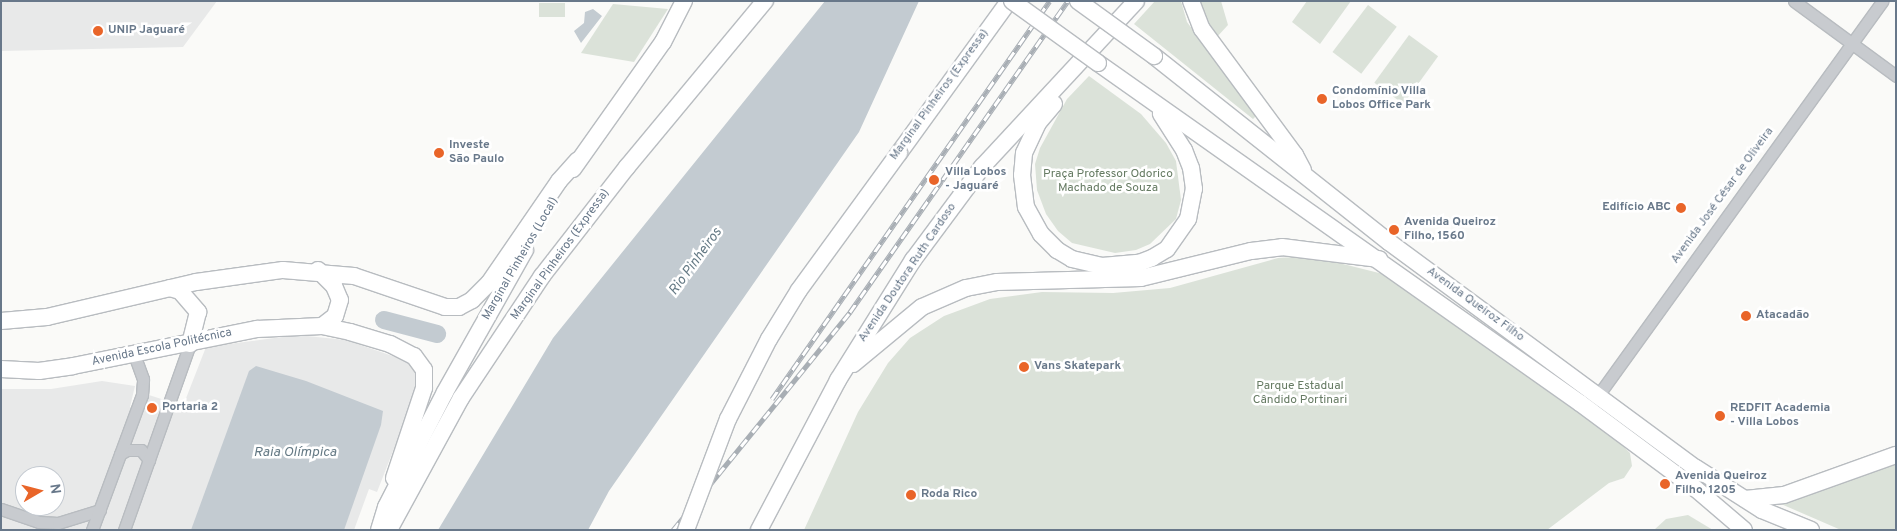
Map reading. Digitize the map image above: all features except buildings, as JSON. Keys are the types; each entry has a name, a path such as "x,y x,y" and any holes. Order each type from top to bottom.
{"highway":[{"name":"Marginal Pinheiros (Local)","path":"379,530 386,507 450,383 578,160 663,42 684,1"},
{"name":"Marginal Pinheiros (Expressa)","path":"389,530 461,398 542,276 626,167 765,1"},
{"name":"Marginal Pinheiros (Expressa)","path":"686,530 728,419 769,339 799,290 1010,1"},
{"name":"Avenida Queiroz Filho","path":"1010,1 1158,108 1379,259 1588,409 1742,528"},
{"name":"Avenida Queiroz Filho","path":"1078,1 1154,56 1388,242 1696,468 1743,498 1811,530"},
{"name":"Avenida Doutora Ruth Cardoso","path":"760,530 846,369 903,276 959,197 1006,139 1136,1"},
{"path":"1191,1 1202,29 1295,155 1307,177"},
{"path":"1073,70 1064,92 1034,130 1024,152 1022,175 1026,207 1041,234 1072,259 1102,266 1140,263 1167,249 1188,219 1194,189 1191,168 1184,150 1158,108"},
{"path":"1,321 47,317 170,288 253,272 318,270 354,276 446,307 466,304 503,266 559,181 578,160"},
{"path":"846,369 922,308 966,288 1020,279 1142,278 1274,247 1307,248 1379,259"},
{"path":"318,270 334,286 340,300 335,316 322,326"},
{"path":"170,288 180,291 198,312 190,344"},
{"name":"Avenida Escola Politécnica","path":"1,369 39,371 190,344 257,329 322,326 390,344 414,356 424,370 424,388 398,462 386,507"},
{"path":"1743,498 1784,495 1896,455"}],"street":[{"path":"1794,1 1896,76"},
{"name":"Avenida José César de Oliveira","path":"1588,409 1882,1"},
{"path":"124,530 190,344"},
{"path":"92,530 144,386 134,354"},
{"path":"120,454 126,450 141,450 149,460"},
{"path":"1,509 43,526 67,522 100,510"}],"shaded area":[{"name":"UNIP Jaguaré","path":"1,1 217,1 183,47 1,51"},
{"path":"297,335 346,340 410,362 416,370 420,382 377,492 369,489 354,530 1,530 1,389 51,389 102,381 135,386 130,407 143,411 149,395 183,406 206,347"}],"green space":[{"path":"1155,1 1181,1 1187,22 1256,116 1253,119 1134,24"},
{"path":"1200,1 1221,1 1228,25 1216,38 1204,22"},
{"path":"1307,1 1351,1 1320,44 1292,22"},
{"path":"539,3 565,3 565,17 539,17"},
{"path":"613,4 668,9 634,62 581,53"},
{"path":"1368,5 1397,27 1361,74 1332,52"},
{"path":"1409,35 1438,56 1403,104 1374,83"},
{"name":"Praça Professor Odorico Machado de Souza","path":"1089,76 1141,114 1166,143 1176,161 1181,200 1176,219 1150,244 1136,250 1115,253 1072,243 1058,231 1046,214 1037,190 1035,164 1040,148 1067,99"},
{"name":"Parque Estadual Cândido Portinari","path":"1311,256 1383,274 1618,441 1630,453 1632,466 1624,478 1609,483 1547,530 804,530 858,412 888,363 910,338 944,316 990,299 1042,292 1113,293 1170,288 1278,258"},
{"path":"1896,464 1896,530 1841,530 1781,504"},
{"path":"1688,515 1713,530 1654,530 1666,519"}],"water":[{"name":"Rio Pinheiros","path":"825,1 919,1 859,132 609,491 588,530 438,530 553,338"},
{"path":"593,9 602,16 581,43 574,31 584,23 585,12"},
{"name":"Raia Olímpica","path":"256,366 306,381 383,411 381,425 344,530 191,530 249,371"}],"waterway":[{"path":"384,320 437,334"}],"railway":[{"path":"772,399 1050,1"},
{"path":"673,530 850,312 1068,1"}],"place":[{"name":"UNIP Jaguaré","path":"98,31"},
{"name":"Condomínio Villa Lobos Office Park","path":"1322,99"},
{"name":"Investe São Paulo","path":"439,153"},
{"name":"Villa Lobos - Jaguaré","path":"934,180"},
{"name":"Edifício ABC","path":"1681,208"},
{"name":"Avenida Queiroz Filho, 1560","path":"1394,230"},
{"name":"Atacadão","path":"1746,316"},
{"name":"Vans Skatepark","path":"1024,367"},
{"name":"Portaria 2","path":"152,408"},
{"name":"REDFIT Academia - Villa Lobos","path":"1720,416"},
{"name":"Avenida Queiroz Filho, 1205","path":"1665,484"},
{"name":"Roda Rico","path":"911,495"}]}
